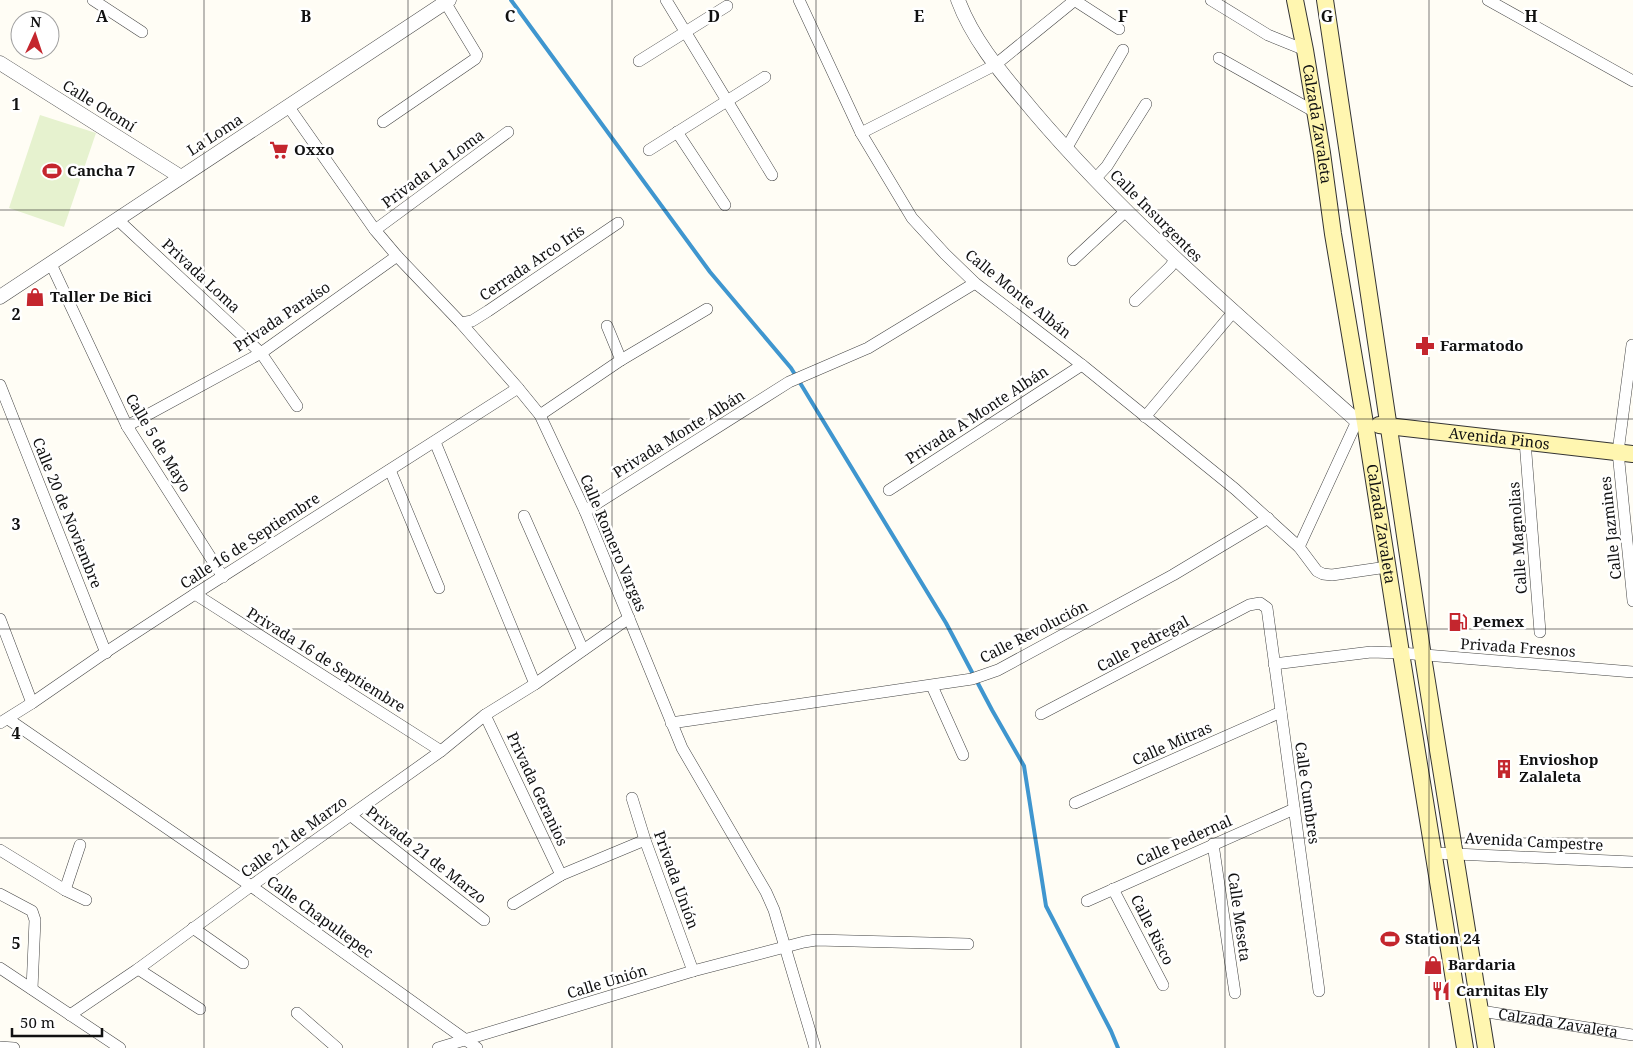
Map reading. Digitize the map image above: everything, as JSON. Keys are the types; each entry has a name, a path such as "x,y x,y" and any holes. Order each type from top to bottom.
{"main road":[{"name":"Calzada Zavaleta","path":"1295,0 1315,112 1361,422 1388,567 1465,1048"},
{"name":"Calzada Zavaleta","path":"1325,0 1423,655 1486,1048"},
{"name":"Avenida Pinos","path":"1361,422 1626,453"}],"street":[{"path":"93,0 142,32"},
{"path":"666,0 772,175"},
{"name":"Calle Monte Albán","path":"799,0 861,133 912,218 945,254 975,282 1082,365 1235,489 1299,547 1317,571 1332,575 1388,567"},
{"name":"Calle Insurgentes","path":"958,0 976,39 995,65 1066,149 1175,260 1361,422"},
{"path":"861,133 995,65 1074,0 1119,29"},
{"path":"1211,0 1268,35 1305,50"},
{"path":"1488,0 1633,81"},
{"path":"383,122 474,59 477,55 447,1"},
{"name":"La Loma","path":"0,297 447,1"},
{"path":"639,61 727,6"},
{"path":"1066,149 1123,50"},
{"path":"1219,58 1315,112"},
{"name":"Calle Otomí","path":"0,63 181,177"},
{"path":"649,150 765,77"},
{"path":"1095,179 1107,166 1146,104"},
{"name":"Calle Romero Vargas","path":"288,106 375,230 461,323 540,415 585,511 682,748 766,892 774,910 815,1048"},
{"name":"Privada La Loma","path":"375,230 508,132"},
{"path":"677,132 725,205"},
{"path":"1073,260 1127,210"},
{"name":"Privada Loma","path":"117,219 261,353 297,406"},
{"name":"Cerrada Arco Iris","path":"461,323 472,321 488,311 618,224"},
{"name":"Privada Paraíso","path":"127,426 261,353 397,256"},
{"path":"1135,301 1175,260"},
{"name":"Calle 5 de Mayo","path":"51,264 127,426 223,577"},
{"name":"Privada Monte Albán","path":"585,511 789,382 868,348 975,282"},
{"path":"540,415 621,360 706,309"},
{"path":"1146,417 1234,311"},
{"path":"607,326 621,360"},
{"name":"Calle Jazmines","path":"1632,345 1626,453 1633,601"},
{"name":"Privada A Monte Albán","path":"889,490 1082,365"},
{"name":"Calle 20 de Noviembre","path":"0,385 106,653"},
{"name":"Calle 16 de Septiembre","path":"4,721 195,594 518,388"},
{"path":"1299,547 1361,422"},
{"name":"Calle Magnolias","path":"1525,441 1540,632"},
{"path":"434,442 535,684"},
{"path":"390,470 439,588"},
{"path":"524,516 583,650"},
{"name":"Calle Revolución","path":"671,723 972,680 998,670 1173,575 1268,518"},
{"name":"Privada 16 de Septiembre","path":"195,594 441,751"},
{"name":"Calle Cumbres","path":"1260,602 1267,608 1318,991"},
{"name":"Calle Pedregal","path":"1041,714 1249,605 1260,602"},
{"name":"Calle 21 de Marzo","path":"70,1015 138,969 441,751 485,715 535,684 629,618"},
{"path":"0,619 32,703"},
{"name":"Privada Fresnos","path":"1274,664 1371,652 1633,672"},
{"path":"932,686 963,755"},
{"name":"Calle Mitras","path":"1075,803 1281,712"},
{"name":"Privada Geranios","path":"485,715 561,875"},
{"name":"Calle Chapultepec","path":"4,721 251,886 477,1048"},
{"name":"Privada Unión","path":"632,798 645,840 693,972"},
{"name":"Calle Pedernal","path":"1086,901 1294,809"},
{"name":"Privada 21 de Marzo","path":"350,815 484,920"},
{"path":"513,904 561,875 645,840"},
{"name":"Calle Meseta","path":"1213,844 1234,993"},
{"path":"65,890 80,845"},
{"path":"0,850 65,890 86,900"},
{"name":"Avenida Campestre","path":"1434,853 1633,862"},
{"name":"Calle Risco","path":"1113,889 1163,985"},
{"path":"0,894 32,911 34,915 32,989"},
{"path":"193,928 243,963"},
{"name":"Calle Unión","path":"438,1048 693,972 804,942 816,940 968,944"},
{"path":"0,968 120,1048"},
{"path":"138,969 200,1008"},
{"name":"Calzada Zavaleta","path":"1481,1011 1633,1035"},
{"path":"297,1013 337,1048"},
{"path":"0,1046 14,1048"}],"green space":[{"name":"Cancha 7","path":"40,115 96,133 64,227 9,208"}],"waterway":[{"path":"511,0 710,272 791,368 946,623 1024,766 1046,906 1118,1048"}],"place":[{"name":"Oxxo","path":"279,150"},
{"name":"Cancha 7","path":"52,171"},
{"name":"Taller De Bici","path":"35,297"},
{"name":"Farmatodo","path":"1425,346"},
{"name":"Pemex","path":"1458,622"},
{"name":"Envioshop Zalaleta","path":"1504,769"},
{"name":"Station 24","path":"1390,939"},
{"name":"Bardaria","path":"1433,965"},
{"name":"Carnitas Ely","path":"1441,991"}]}
